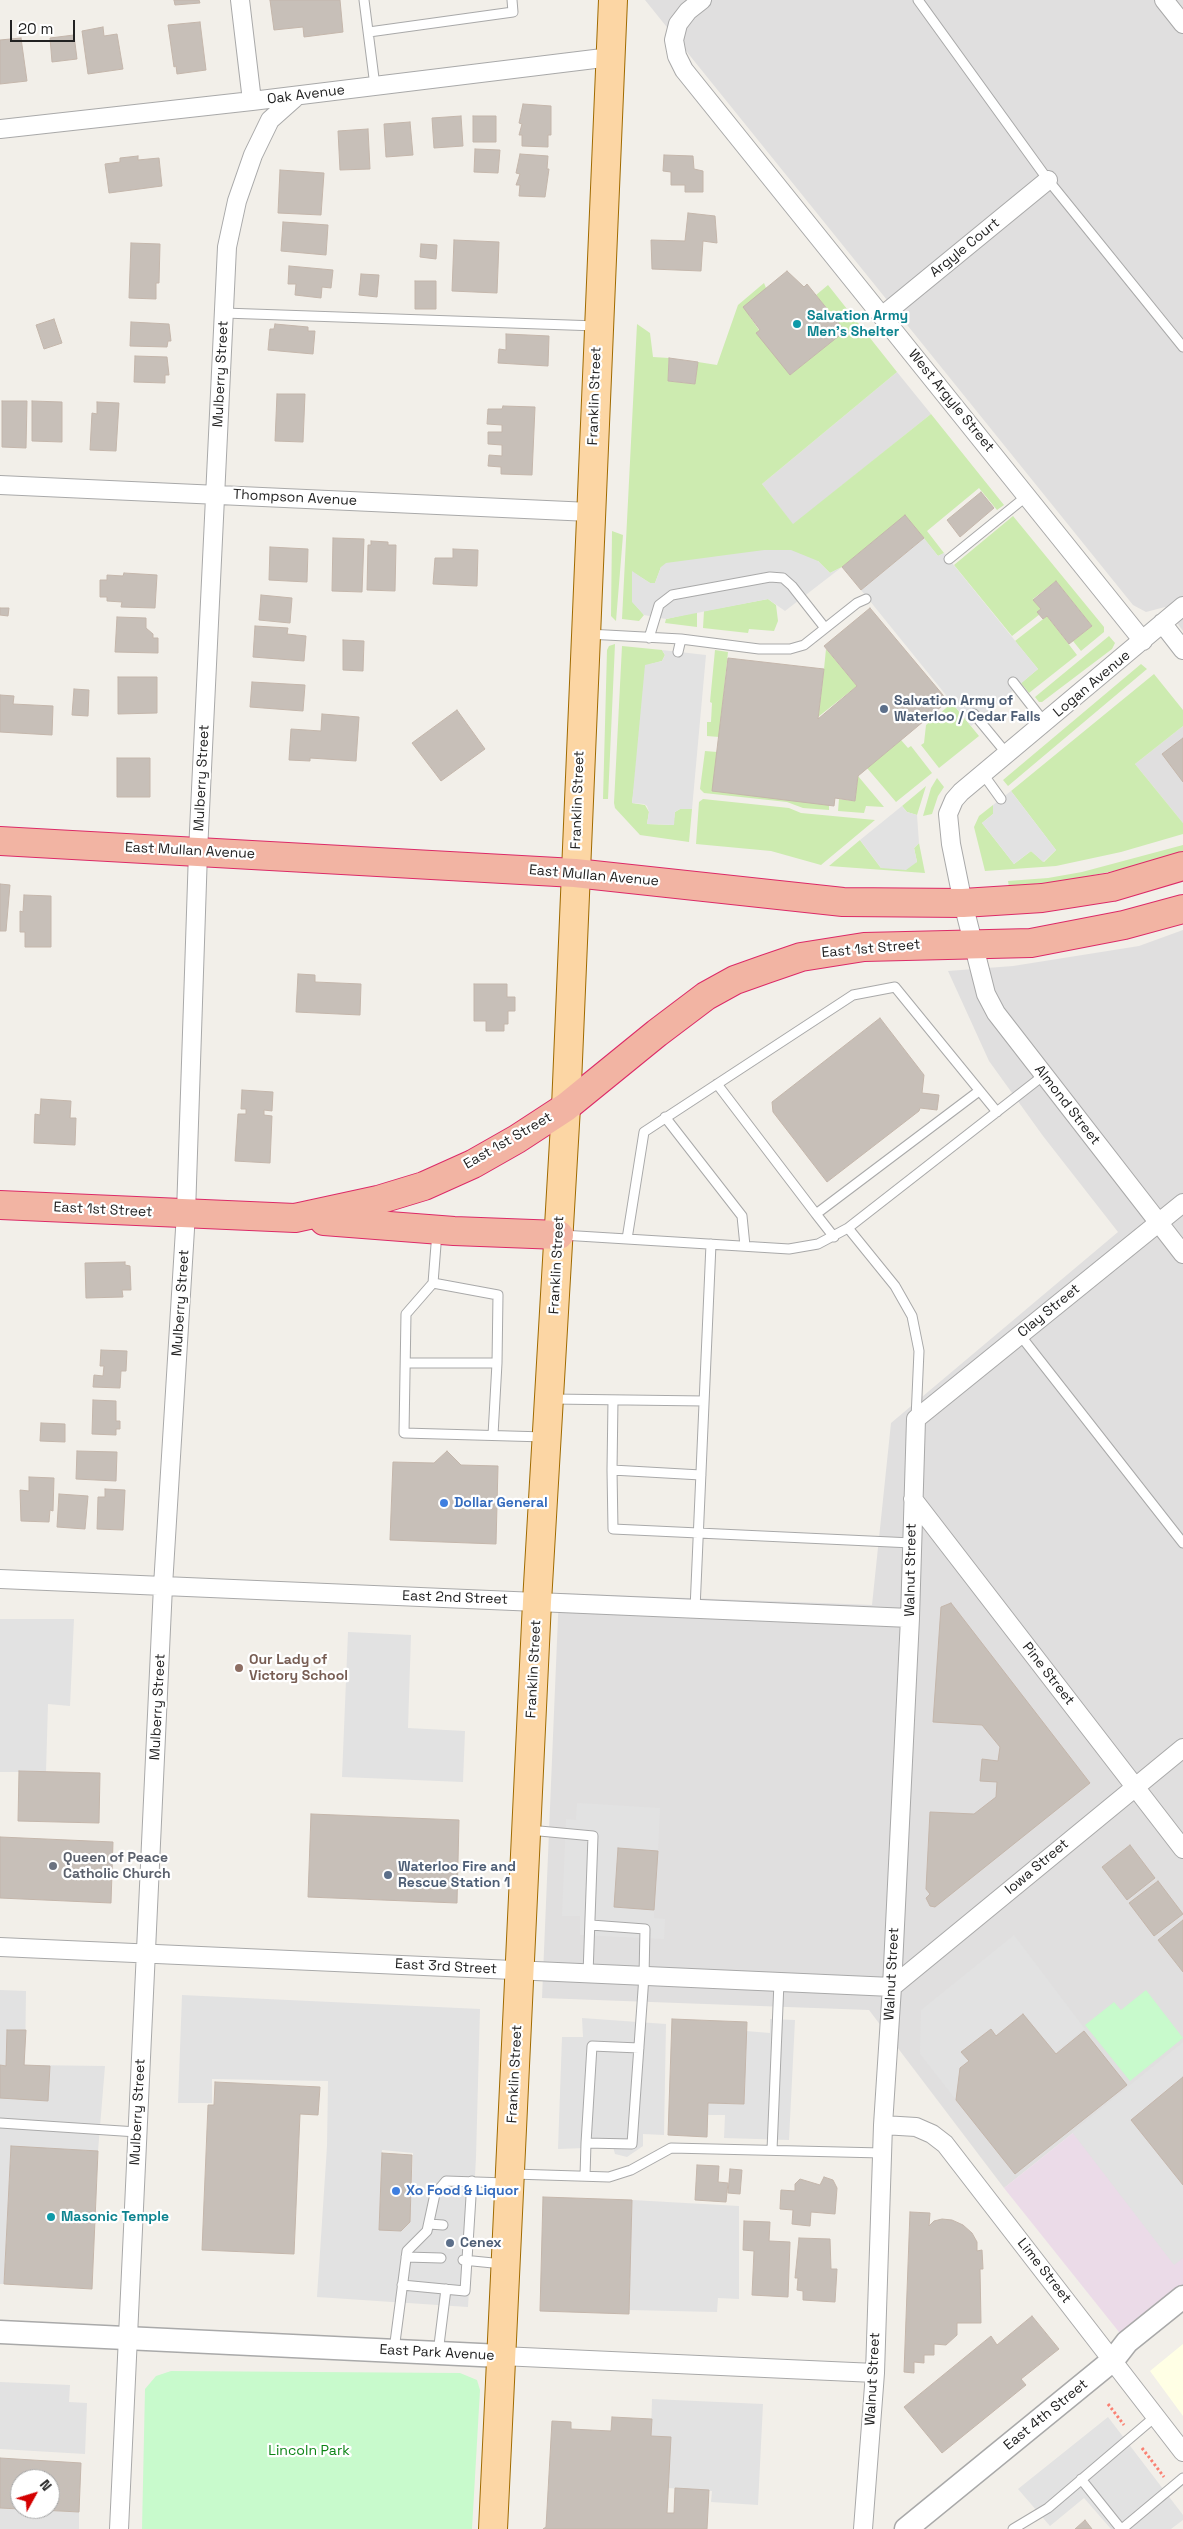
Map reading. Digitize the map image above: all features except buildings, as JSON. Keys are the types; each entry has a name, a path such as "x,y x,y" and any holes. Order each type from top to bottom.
{"highway":[{"name":"East Mullan Avenue","path":"0,842 575,872 843,902 963,903 1042,898 1112,887 1183,866"},
{"path":"974,945 1031,943 1078,935 1183,909"},
{"name":"East 1st Street","path":"0,1205 295,1218 378,1200 424,1186 473,1164 566,1107 706,996 735,980 801,957 832,951 924,944 974,945"},
{"path":"295,1218 437,1229 559,1235"}],"main road":[{"name":"Franklin Street","path":"493,2529 537,1602 566,1107 613,0"}],"street":[{"path":"240,0 252,102"},
{"name":"West Argyle Street","path":"702,0 688,11 678,24 674,40 677,56 684,70 1143,640"},
{"path":"1164,0 1183,24"},
{"name":"Oak Avenue","path":"0,129 252,102 611,57"},
{"name":"Mulberry Street","path":"119,2529 164,1586 186,1214 198,852 227,247 238,201 253,155 270,120 297,96"},
{"name":"Argyle Court","path":"882,316 1048,180"},
{"name":"Thompson Avenue","path":"0,485 590,512"},
{"name":"Logan Avenue","path":"974,945 951,844 948,814 954,800 1183,606"},
{"path":"1162,623 1183,650"},
{"name":"Almond Street","path":"974,945 986,994 996,1013 1183,1254"},
{"name":"Clay Street","path":"916,1420 1183,1202"},
{"name":"Walnut Street","path":"863,2529 875,2373 883,2125 892,1987 910,1618 916,1420"},
{"name":"Pine Street","path":"913,1499 1183,1849"},
{"name":"East 2nd Street","path":"0,1579 910,1618"},
{"name":"Iowa Street","path":"892,1987 1183,1748"},
{"name":"East 3rd Street","path":"0,1947 892,1987"},
{"name":"Lime Street","path":"883,2125 916,2127 932,2134 944,2144 1183,2452"},
{"name":"East 4th Street","path":"906,2529 1113,2360 1127,2342 1183,2297"},
{"name":"East Park Avenue","path":"0,2332 875,2373"}],"lane":[{"path":"364,0 375,86"},
{"path":"369,32 514,12 512,0"},
{"path":"918,0 1048,180 1183,347"},
{"path":"224,314 598,326"},
{"path":"949,559 1028,495"},
{"path":"649,638 659,605 672,595 770,577 783,578 792,586 825,628"},
{"path":"585,634 681,639 759,649 790,649 804,645 857,602 866,599"},
{"path":"678,652 681,639"},
{"path":"1012,682 1044,723"},
{"path":"974,714 1007,754"},
{"path":"983,774 1001,799"},
{"path":"627,1239 644,1132 854,995 895,987 996,1112"},
{"path":"559,1235 806,1248 834,1237 848,1228 1044,1075"},
{"path":"717,1084 834,1237"},
{"path":"816,1214 979,1091"},
{"path":"665,1117 742,1216 745,1246"},
{"path":"848,1228 895,1286 912,1316 919,1351 916,1420"},
{"path":"437,1229 433,1283 406,1314 404,1433 547,1437"},
{"path":"695,1608 712,1244"},
{"path":"433,1283 498,1295 493,1435"},
{"path":"1020,1335 1183,1543"},
{"path":"406,1363 497,1363"},
{"path":"549,1399 704,1401"},
{"path":"613,1400 613,1529 912,1543"},
{"path":"612,1470 701,1475"},
{"path":"526,1830 593,1836 588,1974"},
{"path":"586,2143 632,2144 644,1976 645,1929 591,1925"},
{"path":"772,2150 779,1982"},
{"path":"585,2176 592,2046 639,2048"},
{"path":"0,2123 137,2132"},
{"path":"394,2351 407,2251 427,2231 435,2194 446,2181 585,2176 609,2177 631,2170 671,2148 882,2153"},
{"path":"402,2286 465,2291 467,2226 472,2181"},
{"path":"429,2224 443,2225"},
{"path":"406,2257 441,2258"},
{"path":"465,2260 506,2265"},
{"path":"438,2353 446,2289"},
{"path":"1013,2529 1048,2508 1156,2416"},
{"path":"1081,2479 1121,2529 1183,2478"}],"path":[{"path":"1108,2404 1172,2488"}],"shaded area":[{"path":"645,0 1183,0 1183,631 1165,607 1146,612 1133,605"},
{"path":"897,372 931,414 793,525 762,484"},
{"path":"924,538 938,556 944,553 1038,669 971,726 861,590"},
{"path":"764,550 791,550 818,561 830,573 842,567 785,611 768,599 666,619 644,615 632,602 632,571 650,583 655,583 661,567 666,563"},
{"path":"662,650 706,655 692,809 680,809 675,812 674,825 647,824 649,812 647,806 632,803 645,665 662,661 665,655"},
{"path":"1183,726 1183,823 1135,764"},
{"path":"1011,791 1056,850 1043,862 1031,851 1014,864 982,823 993,814 993,805"},
{"path":"902,806 907,812 917,815 919,843 914,848 917,862 906,870 881,868 860,840"},
{"path":"1183,930 1183,2045 1004,2188 869,2010 542,1998 559,1593 872,1605 891,1423 1118,1232 1043,1136 989,1061 948,971 1013,966 1139,946"},
{"path":"0,1619 74,1619 70,1706 48,1704 46,1772 0,1772"},
{"path":"348,1632 411,1635 408,1728 465,1731 463,1782 342,1777"},
{"path":"577,1803 660,1808 658,1851 618,1849 614,1907 654,1910 654,1918 665,1919 664,1939 580,1935 580,1916 562,1916 566,1819 576,1820"},
{"path":"1014,1935 1085,2029 1055,2053 1024,2014 996,2036 990,2029 961,2052 969,2061 956,2100 920,2054 921,2010"},
{"path":"0,1990 26,1991 25,2065 105,2066 98,2151 11,2147 4,2284 0,2284"},
{"path":"182,1995 480,2009 476,2157 468,2307 317,2297 327,2146 328,2081 212,2079 212,2103 178,2103","holes":["382,2150 413,2153 410,2222 401,2230 379,2230"]},
{"path":"582,2018 666,2024 664,2135 643,2134 643,2146 627,2157 615,2154 613,2147 558,2149 562,2037 583,2037"},
{"path":"770,2019 795,2020 789,2140 724,2138 725,2115 708,2115 708,2103 744,2104 746,2031 770,2033"},
{"path":"1183,2042 1183,2077 1131,2120 1183,2185 1183,2258 1174,2265 1072,2132"},
{"path":"1183,2045 1183,2297 1127,2342 1004,2188"},
{"path":"632,2200 739,2206 739,2299 718,2298 717,2312 629,2310"},
{"path":"1183,2344 1183,2416 1150,2371"},
{"path":"0,2382 70,2385 69,2402 87,2403 85,2454 0,2449"},
{"path":"652,2399 763,2404 758,2505 711,2502 712,2491 668,2488 651,2436"},
{"path":"1108,2417 1183,2515 1183,2520 1171,2529 1111,2529 1084,2498 1050,2526 1018,2489"},
{"path":"0,2508 10,2509 10,2519 60,2519 60,2511 79,2512 79,2529 0,2529"}],"green space":[{"path":"764,283 766,288 749,313 750,317 790,375 844,331 816,295 828,285 897,372 762,484 793,524 931,414 1004,505 997,510 979,488 927,531 944,553 938,556 905,516 842,567 830,573 818,561 661,567 655,583 650,583 632,572 632,601 644,615 639,621 622,619 637,324 650,333 653,357 669,358 668,381 695,384 698,362 717,365 738,305"},
{"path":"1013,516 1104,627 1104,632 1081,651 1073,641 1092,626 1056,581 1033,599 1041,609 1040,614 1012,636 954,565"},
{"path":"612,531 623,535 616,621 611,616"},
{"path":"768,599 776,605 778,621 774,631 749,629 748,633 703,628 704,611"},
{"path":"697,612 697,627 665,623 666,619"},
{"path":"1047,616 1077,655 1029,693 1021,683 1038,669 1015,641"},
{"path":"1109,636 1115,643 1112,649 1042,702 1039,702 1035,697"},
{"path":"615,644 608,799 603,799 607,650 609,646"},
{"path":"622,646 662,650 665,655 662,661 651,664 632,803 645,805 649,812 647,824 673,825 675,812 680,809 692,809 689,842 640,835 615,808"},
{"path":"826,649 857,686 818,717 824,669"},
{"path":"715,650 728,652 719,737 707,736 707,722 711,722 712,703 710,702"},
{"path":"1141,664 1147,669 1008,786 1003,780"},
{"path":"1154,674 1183,710 1183,726 1135,764 1183,823 1183,834 1121,852 1056,866 985,871 974,827 979,816 993,805 993,814 982,823 1014,864 1031,851 1044,862 1056,850 1011,791"},
{"path":"952,703 979,736 939,768 921,745 924,743 926,725"},
{"path":"901,740 908,748 911,746 932,773 896,802 867,768"},
{"path":"705,751 717,752 829,805 829,810 803,808 787,802 704,793 700,789"},
{"path":"858,776 884,807 866,806 864,813 838,811 839,799 855,801"},
{"path":"937,778 944,787 938,796 932,814 923,816 931,788"},
{"path":"926,786 917,815 907,812 902,806"},
{"path":"703,799 789,808 801,813 875,820 821,865 771,851 696,844 699,802"},
{"path":"860,840 881,868 917,862 914,848 919,843 925,873 829,866"},
{"path":"1183,845 1183,851 1143,865 1069,880 1009,887 1008,881 1048,878 1082,872"},
{"path":"1146,1990 1183,2038 1130,2081 1085,2025 1114,2002 1121,2010"},
{"name":"Lincoln Park","path":"171,2371 460,2373 477,2380 480,2390 472,2529 142,2529 145,2389 156,2376"}],"place":[{"name":"Salvation Army Men's Shelter","path":"797,324"},
{"name":"Salvation Army of Waterloo / Cedar Falls","path":"884,709"},
{"name":"Dollar General","path":"444,1503"},
{"name":"Our Lady of Victory School","path":"239,1668"},
{"name":"Queen of Peace Catholic Church","path":"53,1866"},
{"name":"Waterloo Fire and Rescue Station 1","path":"388,1875"},
{"name":"Xo Food & Liquor","path":"396,2191"},
{"name":"Masonic Temple","path":"51,2217"},
{"name":"Cenex","path":"450,2243"}]}
